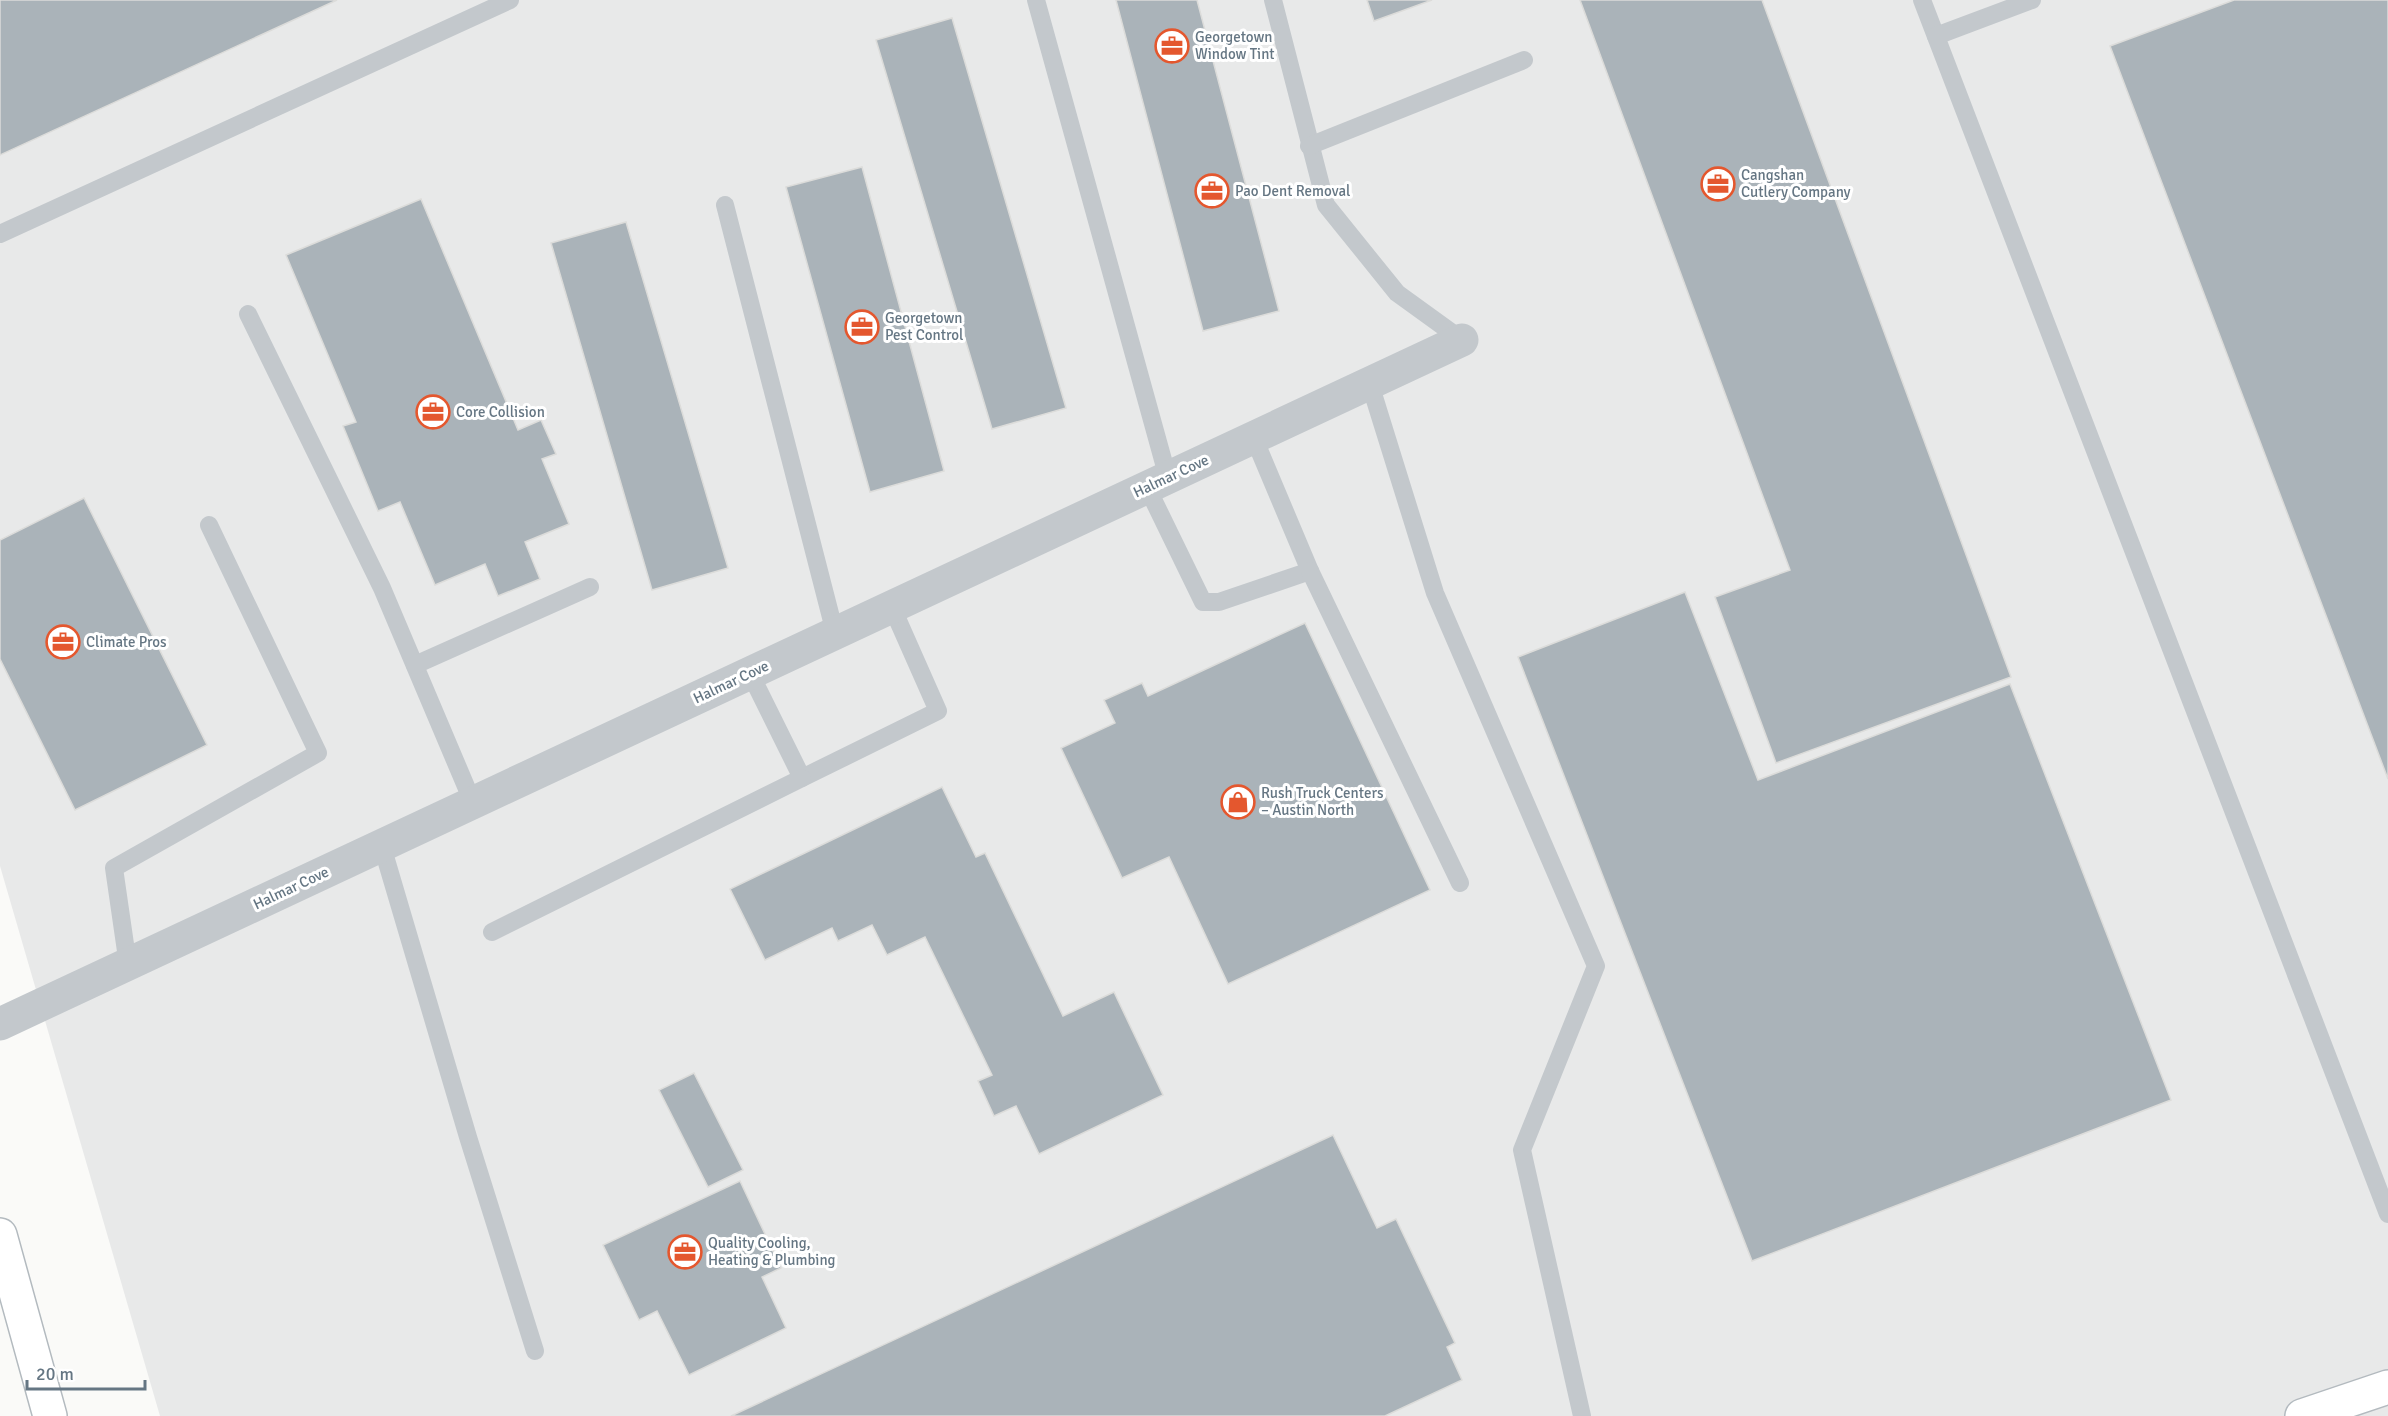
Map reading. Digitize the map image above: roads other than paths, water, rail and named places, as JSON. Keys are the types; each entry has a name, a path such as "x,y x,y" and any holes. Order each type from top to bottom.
{"street":[{"name":"Halmar Cove","path":"0,1024 1462,340"},
{"path":"0,1235 51,1416"},
{"path":"2302,1416 2388,1387"}],"lane":[{"path":"0,234 510,0"},
{"path":"1036,0 1158,483 1203,602 1219,602 1310,571"},
{"path":"1273,0 1326,205 1397,293 1462,340"},
{"path":"1922,0 2388,1214"},
{"path":"1936,36 2032,0"},
{"path":"1309,146 1524,60"},
{"path":"725,205 835,633"},
{"path":"248,314 382,588 473,803"},
{"path":"1370,384 1435,593 1596,966 1522,1150 1582,1416"},
{"path":"1254,438 1310,571 1460,883"},
{"path":"128,965 114,868 318,753 208,525"},
{"path":"415,665 590,587"},
{"path":"492,932 938,711 892,607"},
{"path":"750,673 802,778"},
{"path":"382,846 468,1137 535,1351"}],"place":[{"name":"Georgetown Window Tint","path":"1172,46"},
{"name":"Cangshan Cutlery Company","path":"1718,184"},
{"name":"Pao Dent Removal","path":"1212,191"},
{"name":"Georgetown Pest Control","path":"862,327"},
{"name":"Core Collision","path":"433,412"},
{"name":"Climate Pros","path":"63,642"},
{"name":"Rush Truck Centers – Austin North","path":"1238,802"},
{"name":"Quality Cooling, Heating & Plumbing","path":"685,1252"}]}
